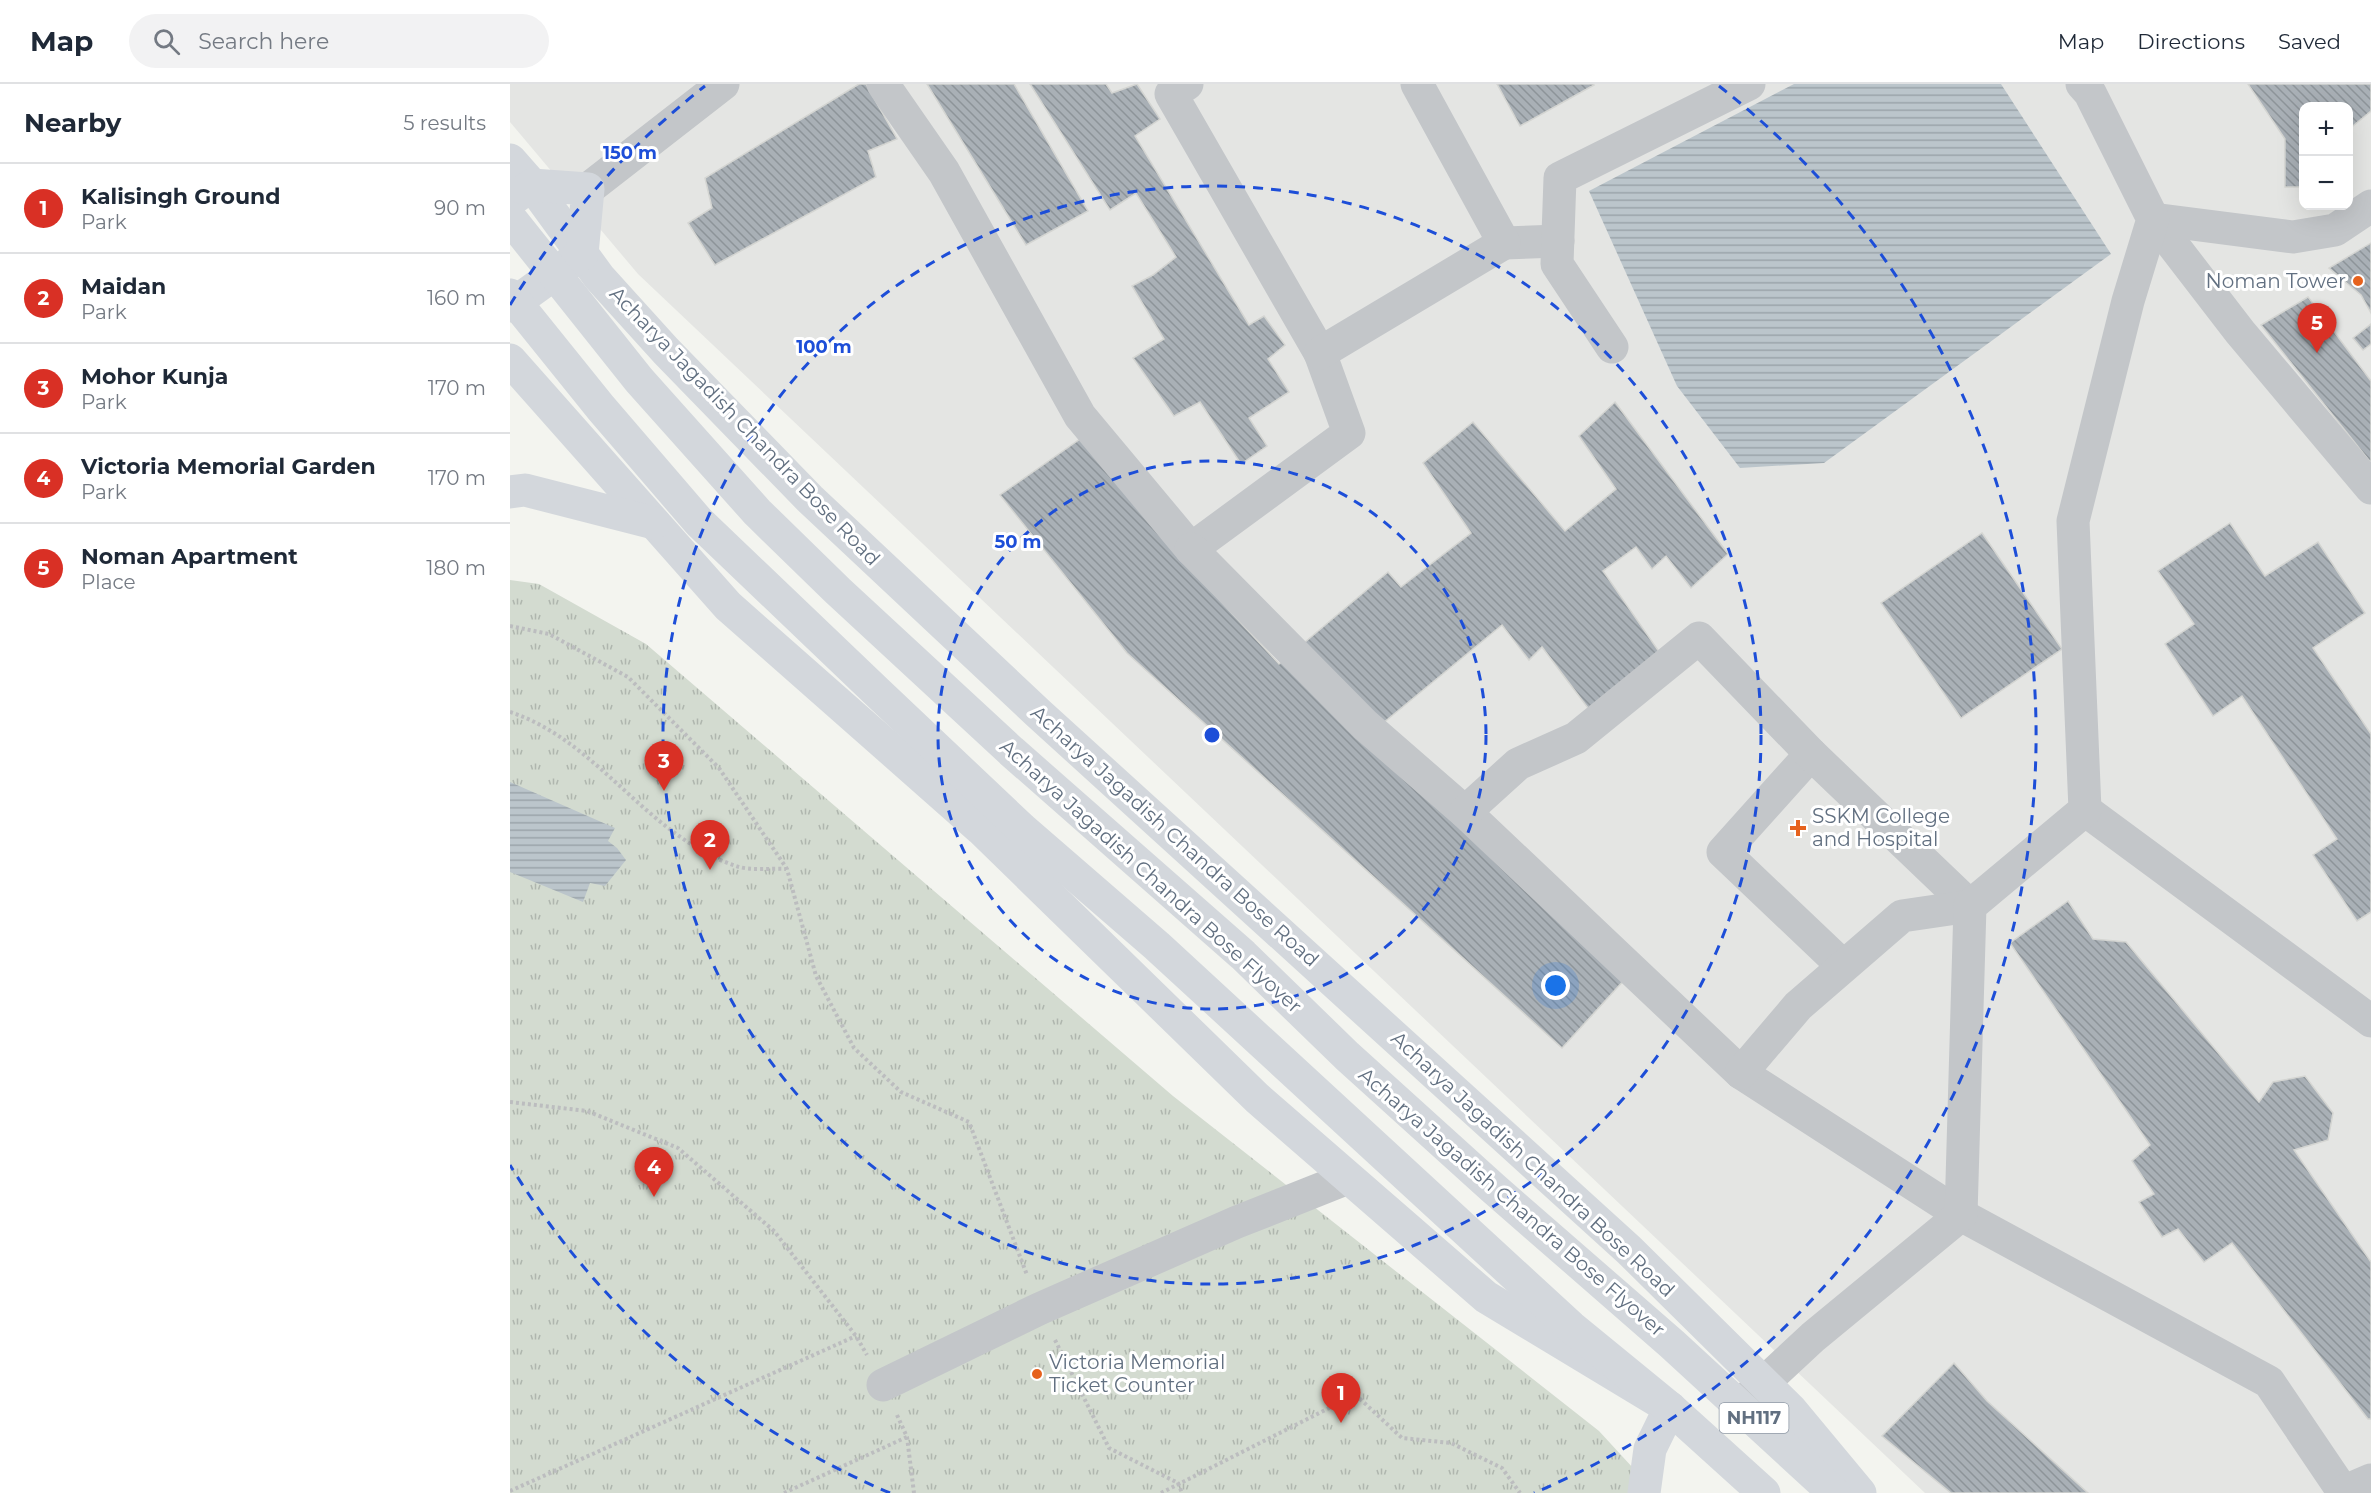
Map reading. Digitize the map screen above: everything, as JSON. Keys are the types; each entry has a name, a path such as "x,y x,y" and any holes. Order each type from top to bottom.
{"main road":[{"name":"Acharya Jagadish Chandra Bose Road","path":"510,160 521,193 582,254 599,277 666,351 810,499 1038,713 1629,1250 1791,1410 1860,1493"},
{"path":"510,306 582,254 588,189 521,193"},
{"name":"Acharya Jagadish Chandra Bose Flyover","path":"510,218 639,380 757,512 922,671 1243,956 1347,1056 1492,1188 1672,1344 1834,1493"},
{"path":"510,295 594,399 699,522 1022,829 1157,946 1571,1327 1670,1408 1764,1493"},
{"path":"510,360 728,606 981,829 1257,1098 1486,1297 1670,1408"},
{"path":"510,492 525,490 654,523"},
{"path":"1644,1493 1650,1449 1670,1408"}],"street":[{"path":"588,189 723,84"},
{"path":"883,84 944,172 1080,416 1191,549 1365,725 1466,812 1741,1073 1961,1215 2269,1382 2353,1488"},
{"path":"1187,84 1171,94 1320,353 1348,434 1191,549"},
{"path":"1417,84 1504,243"},
{"path":"1612,347 1557,264 1560,178 1749,84"},
{"path":"2082,84 2090,93 2152,219 2240,332 2371,488"},
{"path":"2152,219 2293,237 2335,230 2371,206"},
{"path":"2085,810 2073,521 2128,301 2152,219"},
{"path":"1320,353 1504,243 1558,241"},
{"path":"1466,812 1518,764 1576,738 1699,638 1811,754 1970,906 1961,1215 1813,1337 1740,1405"},
{"path":"1811,754 1723,852 1844,966"},
{"path":"1741,1073 1798,1006 1902,916 1970,906 2085,810"},
{"path":"2085,810 2371,1021"},
{"path":"883,1385 1039,1309 1237,1222 1348,1178"}],"path":[{"path":"510,626 549,634 628,677 719,768 787,869 816,976 854,1048 901,1092 969,1122 1039,1309 1108,1448 1178,1483 1182,1493"},
{"path":"510,712 531,719 576,747 656,820 694,845 737,867 787,869"},
{"path":"510,1101 587,1112 678,1148 774,1231 856,1336 883,1385 907,1437 914,1493"},
{"path":"510,1491 856,1336"},
{"path":"1161,1493 1343,1401 1358,1397 1402,1438 1451,1443 1502,1468 1520,1493"},
{"path":"784,1493 907,1437"}],"shaded area":[{"name":"SSKM College and Hospital","path":"510,84 2371,84 2371,1493 1925,1493 638,274 510,122"},
{"path":"1794,84 2001,84 2111,254 1824,463 1740,468 1677,386 1589,191"},
{"path":"510,782 615,828 608,841 626,860 605,886 590,883 583,902 510,872"}],"green space":[{"path":"510,580 539,584 646,644 1173,1096 1599,1431 1656,1493 510,1493"}],"building":[{"path":"859,84 866,84 897,139 868,151 876,177 715,265 688,223 712,208 705,178"},
{"path":"927,84 1014,84 1088,211 1026,245"},
{"path":"1030,84 1106,84 1112,93 1137,84 1160,119 1135,136 1249,325 1264,316 1285,345 1268,359 1289,392 1249,418 1267,446 1241,464 1200,402 1174,416 1133,358 1164,339 1132,286 1153,275 1176,257 1136,193 1110,210"},
{"path":"1497,84 1593,84 1594,85 1520,126"},
{"path":"2248,84 2371,84 2371,111 2353,126 2353,102 2299,102 2299,187 2285,187 2285,139"},
{"name":"Noman Tower","path":"2371,243 2371,313 2361,295 2329,268"},
{"path":"2308,297 2371,381 2371,463 2261,325"},
{"name":"Noman Tower","path":"2371,324 2371,344 2363,350 2353,338"},
{"path":"1615,402 1728,554 1691,588 1666,556 1652,569 1636,547 1603,571 1660,653 1591,712 1542,647 1529,660 1502,625 1371,733 1626,978 1562,1048 1127,653 1000,495 1083,437 1203,582 1279,664 1388,572 1401,587 1471,533 1423,463 1473,422 1565,531 1616,489 1579,436"},
{"path":"2230,523 2265,576 2318,542 2365,613 2313,648 2371,734 2371,912 2357,921 2313,855 2337,839 2242,696 2213,716 2165,644 2194,624 2158,571"},
{"path":"1982,533 2062,649 1961,718 1881,603"},
{"path":"2068,901 2093,939 2126,942 2259,1102 2273,1082 2305,1076 2333,1113 2328,1140 2294,1150 2371,1262 2371,1419 2368,1419 2232,1243 2204,1262 2178,1229 2162,1237 2139,1202 2154,1194 2132,1161 2150,1145 2010,943"},
{"path":"1954,1363 1987,1401 2088,1493 1951,1493 1882,1436"}],"place":[{"name":"Noman Tower","path":"2358,281"},
{"name":"Noman Apartment","path":"2317,353"},
{"name":"Mohor Kunja","path":"664,791"},
{"name":"SSKM College and Hospital","path":"1798,828"},
{"name":"Maidan","path":"710,870"},
{"name":"Victoria Memorial Garden","path":"654,1197"},
{"name":"Victoria Memorial Ticket Counter","path":"1037,1374"},
{"name":"Kalisingh Ground","path":"1341,1423"}]}
